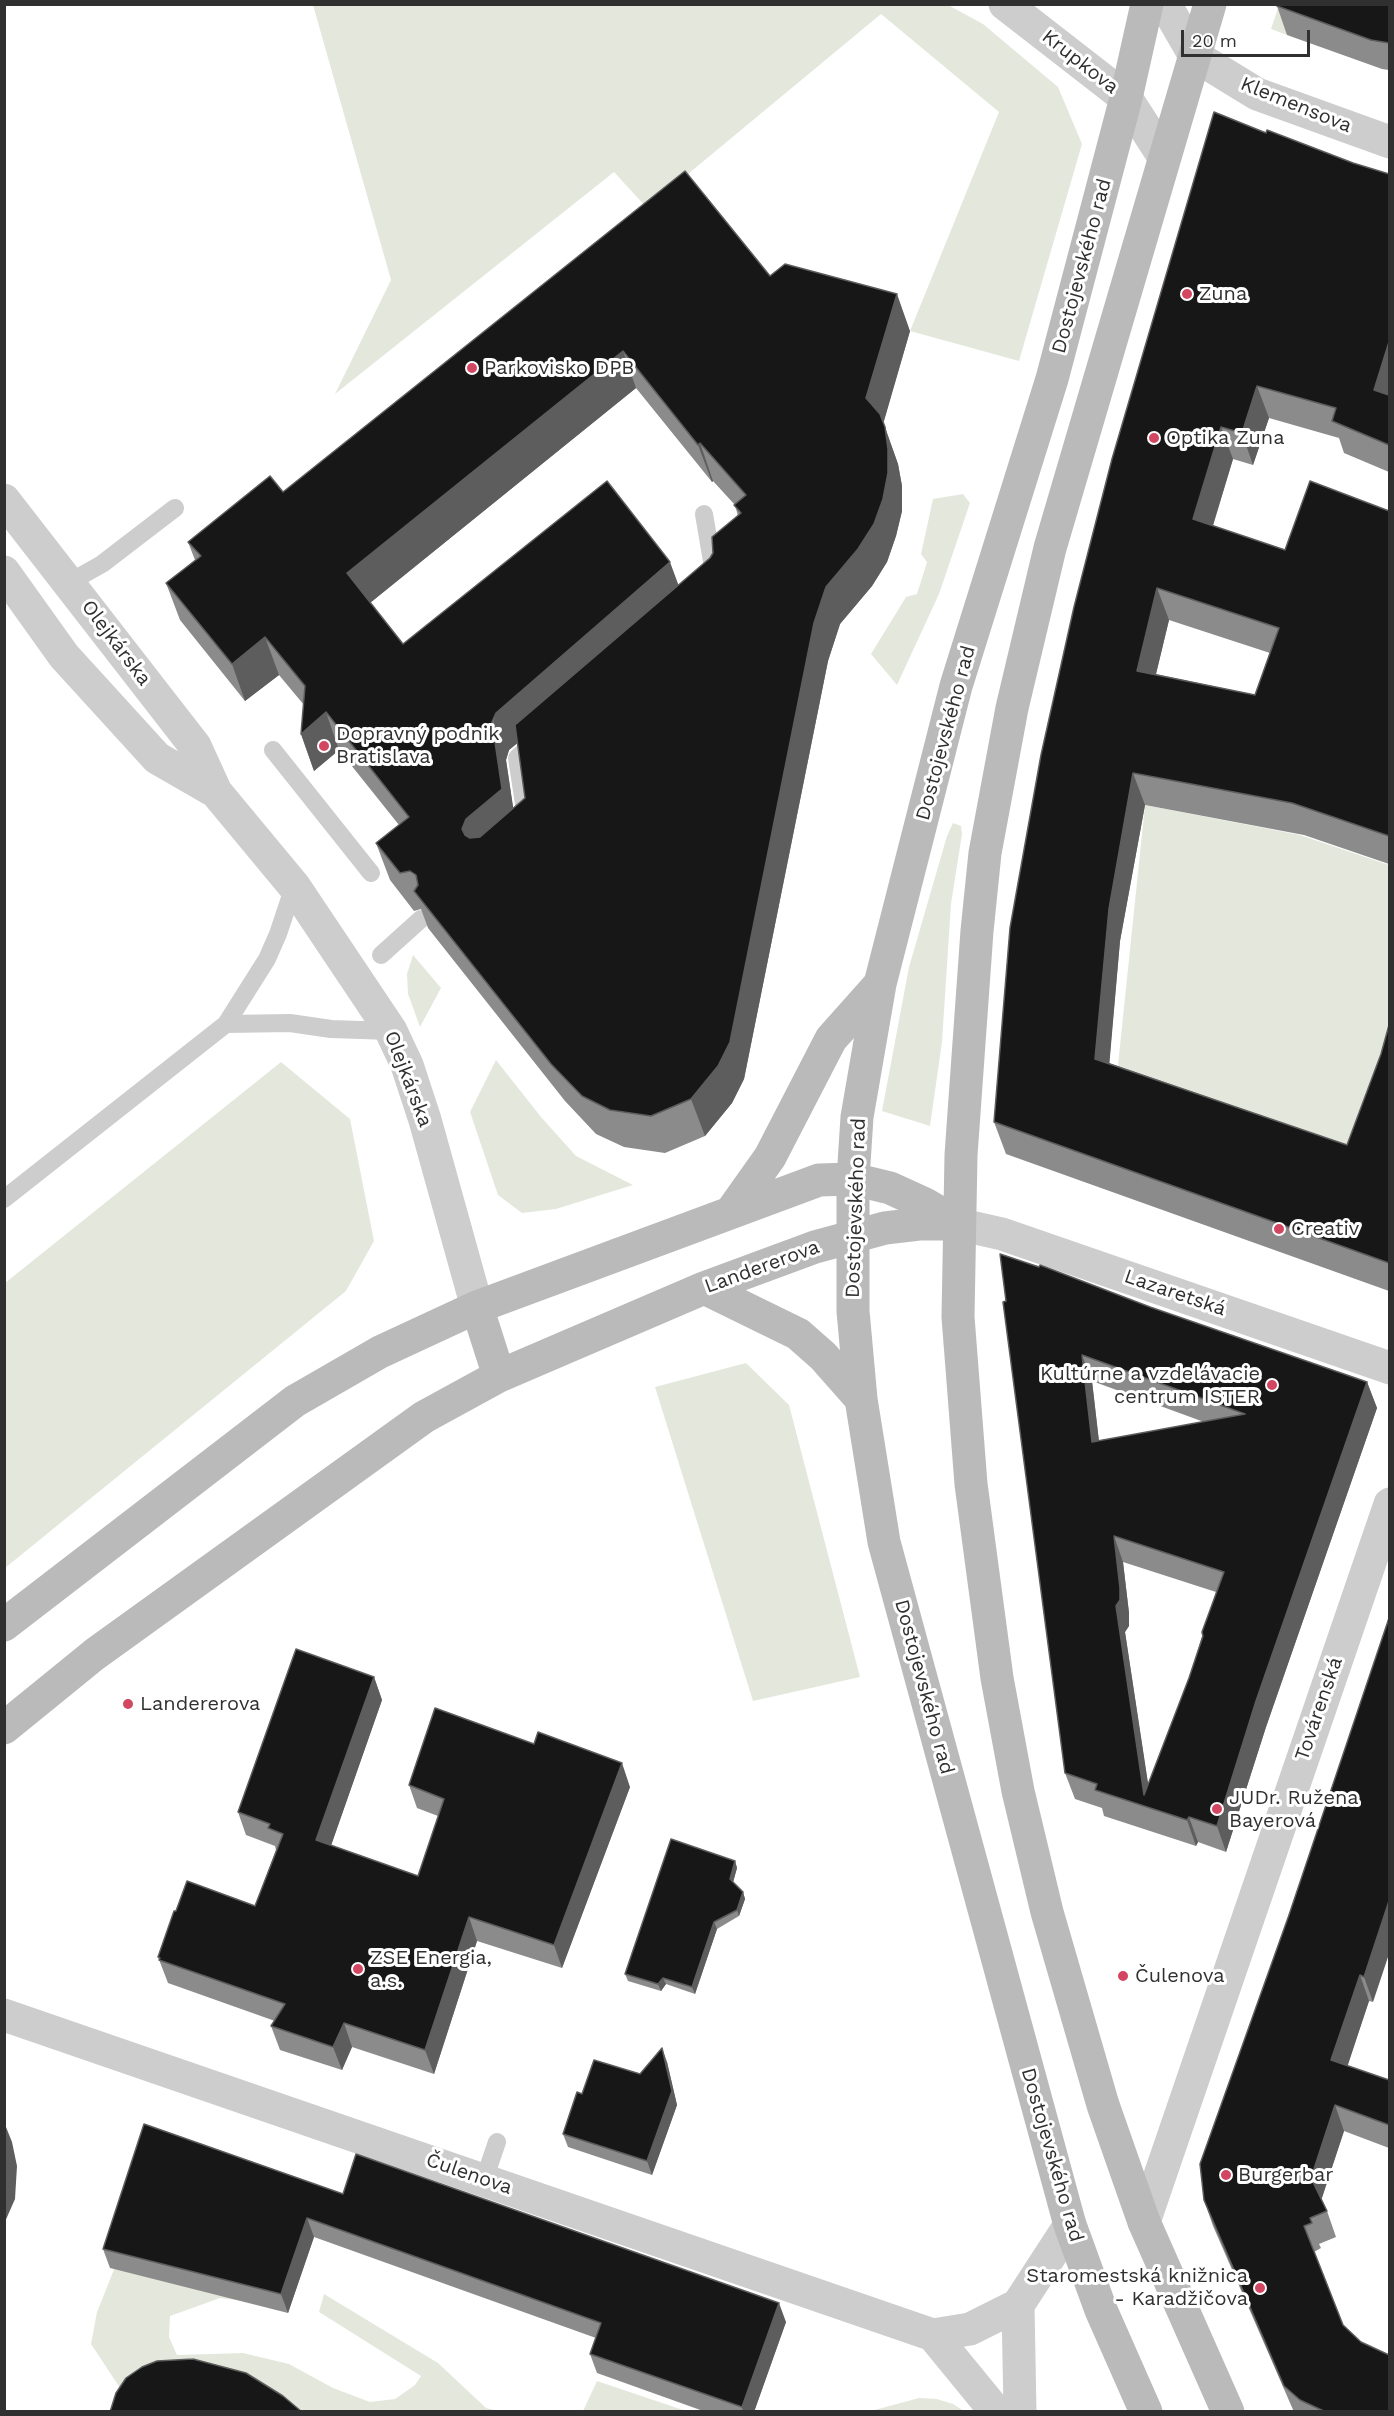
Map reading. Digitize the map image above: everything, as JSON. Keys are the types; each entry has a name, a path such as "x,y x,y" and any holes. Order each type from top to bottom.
{"main road":[{"name":"Dostojevského rad","path":"1146,2412 1101,2310 1070,2225 884,1542 861,1399 853,1311 853,1179 857,1117 880,984 956,686 1053,379 1126,98 1147,4"},
{"path":"1210,4 1050,548 1012,708 985,853 977,930 961,1155 958,1317 970,1484 1003,1712 1018,1791 1047,1912 1103,2104 1144,2222 1228,2412"},
{"path":"731,1212 770,1157 831,1039 880,984"},
{"path":"4,1625 295,1401 380,1352 477,1307 819,1180 853,1179 890,1188 925,1204 958,1224"},
{"name":"Landererova","path":"4,1728 95,1654 424,1417 499,1376 704,1288 853,1235 919,1224 958,1224"},
{"path":"704,1288 798,1334 823,1356 861,1399"},
{"name":"Olejkárska","path":"477,1307 499,1376"}],"street":[{"name":"Krupkova","path":"1005,4 1126,98 1164,157"},
{"name":"Klemensova","path":"1165,4 1195,56 1257,94 1389,142"},
{"name":"Olejkárska","path":"4,500 70,582 195,746 216,792 294,886 391,1030 407,1065 425,1120 477,1307"},
{"name":"Olejkárska","path":"4,573 64,656 157,758 216,792"},
{"name":"Lazaretská","path":"958,1224 1002,1234 1389,1368"},
{"name":"Továrenská","path":"1144,2222 1389,1504"},
{"name":"Čulenova","path":"4,2015 933,2335 970,2329 1018,2305"},
{"path":"1020,2412 1018,2305 1070,2225"},
{"path":"933,2335 996,2412"}],"lane":[{"path":"70,582 102,564 175,508"},
{"path":"704,514 716,587 707,595"},
{"path":"520,838 528,831 518,758 554,727"},
{"path":"273,750 371,873"},
{"path":"4,1199 226,1023 267,958 278,934 294,886"},
{"path":"381,955 421,919"},
{"path":"226,1023 290,1023 331,1029 391,1030"},
{"path":"484,2180 497,2142"}],"shaded area":[{"path":"313,5 948,5 983,24 1058,87 1082,144 1019,361 910,331 999,112 881,14 647,208 614,172 335,394 391,280"},
{"path":"1279,5 1298,5 1287,35 1271,29"},
{"path":"963,494 970,503 939,594 897,685 871,654 906,597 917,594 927,562 921,554 933,499"},
{"path":"1145,805 1300,835 1389,865 1389,1079 1354,1189 1115,1094"},
{"path":"953,823 961,826 962,834 951,904 942,1042 930,1126 882,1111 909,967 947,836"},
{"path":"413,955 441,988 420,1027 408,994 407,974"},
{"path":"496,1060 541,1117 576,1156 633,1185 556,1209 522,1213 498,1195 470,1112"},
{"path":"281,1062 350,1119 374,1241 346,1291 5,1568 5,1283"},
{"path":"746,1363 789,1405 860,1677 753,1701 655,1387"},
{"path":"153,2172 286,2306 220,2298 170,2316 169,2337 177,2355 243,2353 289,2364 333,2388 370,2402 395,2399 415,2385 421,2376 319,2312 324,2294 438,2363 486,2408 498,2411 286,2411 128,2400 91,2344 97,2312"},
{"path":"597,2381 686,2411 583,2411"},
{"path":"919,2398 937,2399 953,2404 964,2411 871,2411"}],"building":[{"path":"1277,4 1389,4 1389,43 1371,40 1277,6"},
{"path":"1214,112 1266,133 1267,130 1353,163 1389,174 1389,342 1374,390 1389,395 1389,445 1332,421 1336,408 1257,386 1242,433 1221,427 1193,519 1285,550 1310,481 1389,511 1389,836 1292,803 1133,773 1109,909 1095,1059 1347,1145 1381,1054 1389,1025 1389,1263 994,1122 1010,928 1041,755 1074,607 1112,459","holes":["1157,588 1279,628 1255,695 1137,671"]},
{"path":"685,171 770,276 785,264 897,294 866,398 880,414 885,427 888,473 883,499 874,524 858,549 826,587 814,623 730,1042 718,1066 691,1099 651,1116 610,1110 582,1096 551,1064 414,891 418,885 416,875 410,871 400,873 376,843 409,817 326,712 301,734 305,686 265,637 232,664 166,583 201,556 188,542 270,476 283,492","holes":["623,351 698,445 700,443 746,495 734,505 741,513 712,537 713,553 710,558 515,725 525,798 480,837 470,838 462,829 466,819 502,789 492,722 496,713 670,562 607,481 403,644 347,573"]},
{"path":"1000,1254 1039,1267 1040,1265 1150,1307 1367,1382 1256,1701 1217,1826 1189,1817 1187,1820 1095,1790 1097,1784 1065,1773 1003,1302 1006,1301","holes":["1082,1355 1245,1414 1092,1442","1114,1536 1224,1572 1202,1632 1203,1636 1189,1678 1144,1795 1116,1606 1120,1600 1120,1588"]},
{"path":"1389,1618 1389,1901 1364,1977 1360,1975 1331,2060 1389,2080 1389,2125 1335,2105 1311,2178 1327,2211 1310,2218 1312,2223 1304,2226 1343,2325 1361,2342 1389,2355 1389,2412 1326,2412 1300,2400 1284,2386 1204,2200 1200,2164 1289,1915"},
{"path":"296,1649 374,1677 316,1840 418,1876 444,1799 409,1785 435,1708 534,1744 538,1732 622,1763 554,1945 469,1917 425,2050 344,2023 333,2047 271,2026 285,2004 159,1960 158,1957 187,1881 255,1906 283,1834 268,1828 270,1824 238,1812"},
{"path":"671,1839 735,1861 730,1879 743,1892 737,1910 714,1922 692,1987 663,1978 658,1984 625,1974"},
{"path":"662,2048 672,2091 647,2161 563,2134 577,2092 582,2094 594,2060 640,2074"},
{"path":"144,2124 343,2194 356,2154 779,2303 742,2407 590,2354 601,2323 307,2218 281,2294 103,2249"},
{"path":"193,2359 246,2373 283,2396 302,2412 110,2412 116,2393 126,2378 142,2367 157,2361"}],"place":[{"name":"Zuna","path":"1187,294"},
{"name":"Parkovisko DPB","path":"472,368"},
{"name":"Optika Zuna","path":"1154,438"},
{"name":"Dopravný podnik Bratislava","path":"324,746"},
{"name":"Creativ","path":"1279,1229"},
{"name":"Kultúrne a vzdelávacie centrum ISTER","path":"1272,1385"},
{"name":"Landererova","path":"128,1704"},
{"name":"JUDr. Ružena Bayerová","path":"1217,1809"},
{"name":"ZSE Energia, a.s.","path":"358,1969"},
{"name":"Čulenova","path":"1123,1976"},
{"name":"Burgerbar","path":"1226,2175"},
{"name":"Staromestská knižnica - Karadžičova","path":"1260,2288"}]}
